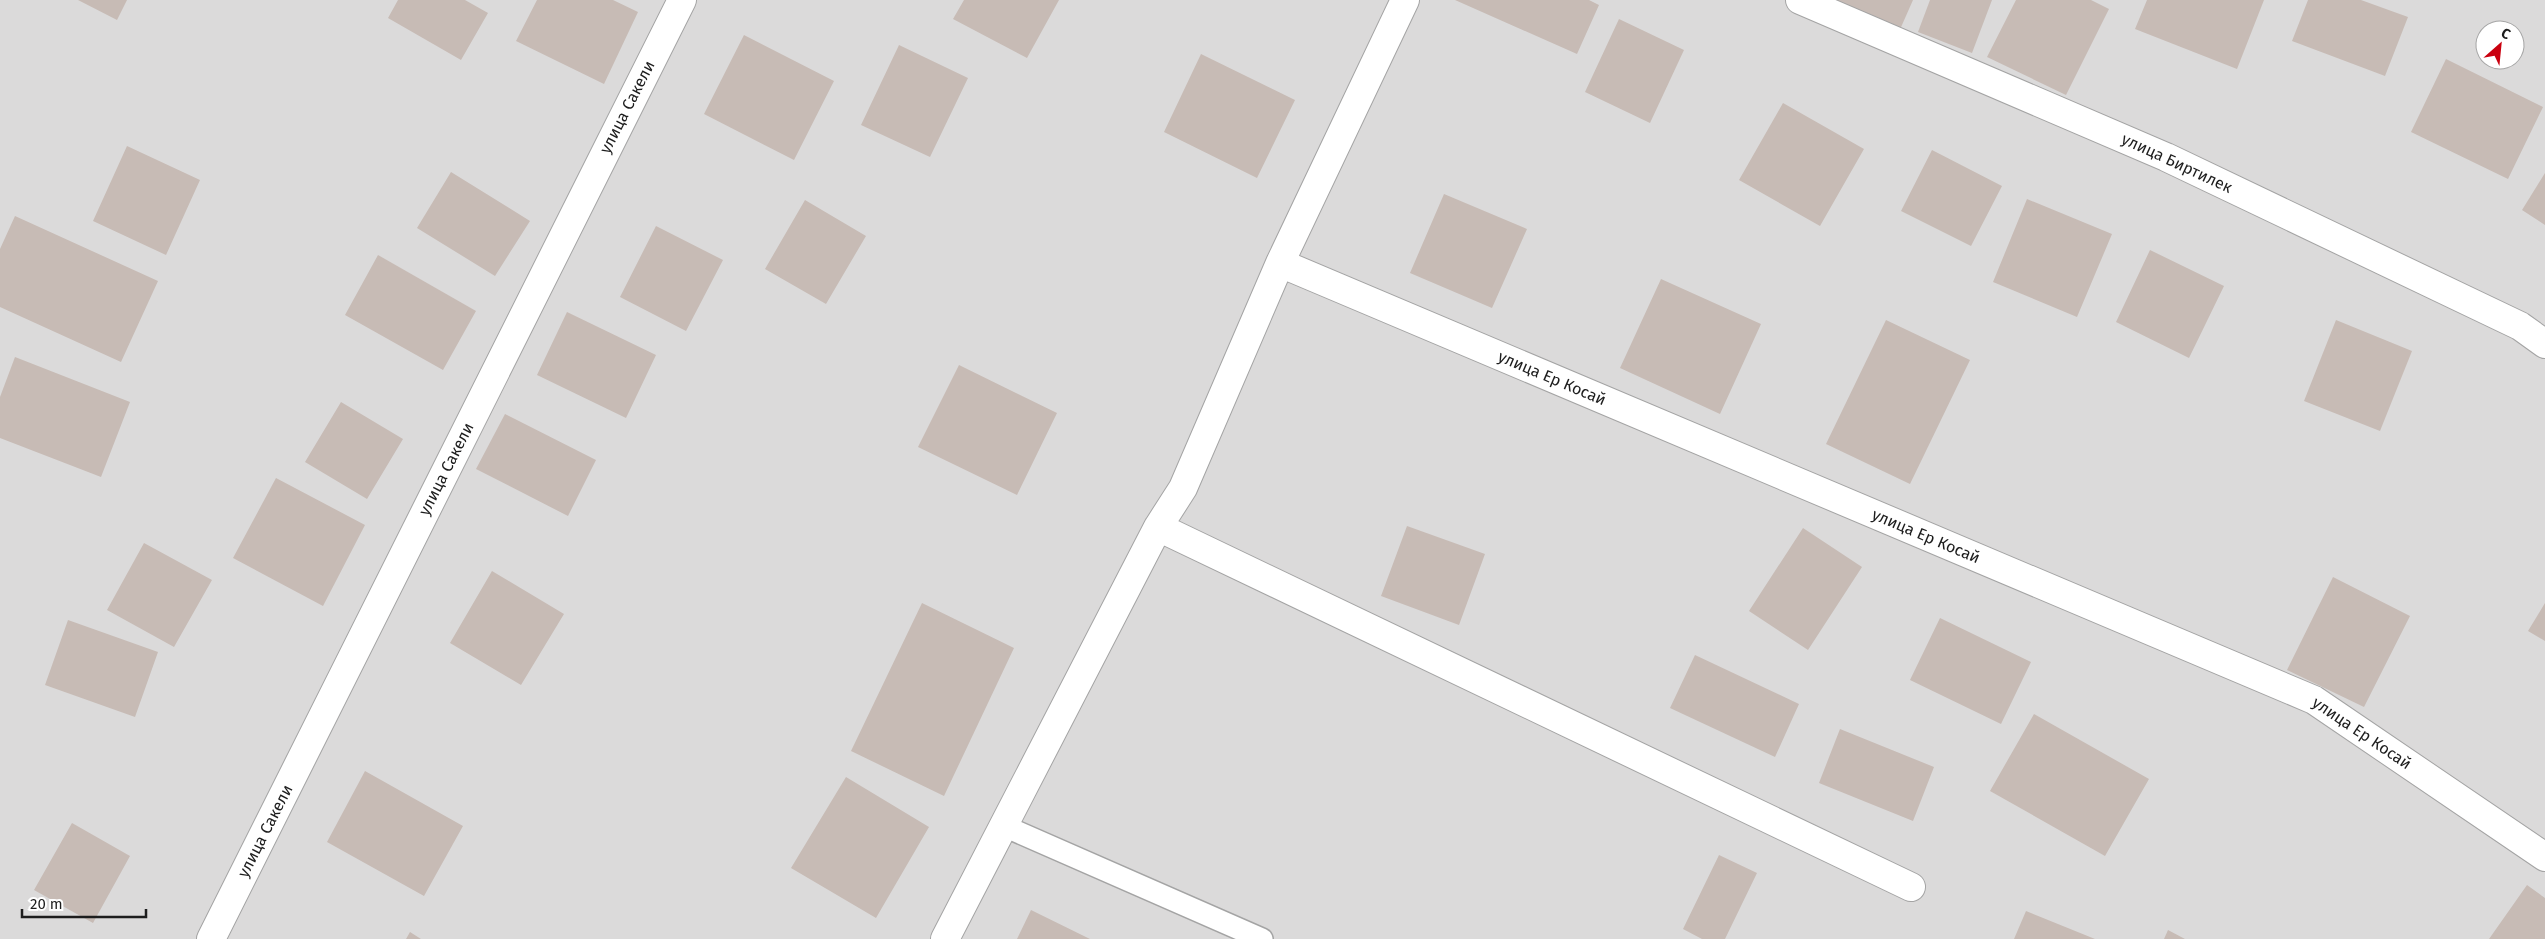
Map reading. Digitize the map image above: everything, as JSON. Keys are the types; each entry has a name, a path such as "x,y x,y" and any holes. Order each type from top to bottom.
{"street":[{"name":"улица Сакели","path":"211,939 682,0"},
{"path":"945,939 1158,527 1182,488 1280,263 1405,0"},
{"name":"улица Биртилек","path":"1800,0 2166,156 2520,326 2545,344"},
{"name":"улица Ер Косай","path":"1280,263 2314,700 2545,857"},
{"path":"1158,527 1911,886"}],"lane":[{"path":"1004,826 1262,939"}],"shaded area":[{"path":"0,0 2545,0 2545,939 0,939"}],"building":[{"path":"78,0 127,0 117,20"},
{"path":"398,0 465,0 488,13 461,60 388,18"},
{"path":"537,0 613,0 638,12 604,84 516,41"},
{"path":"964,0 1059,0 1027,58 953,19"},
{"path":"1455,0 1589,0 1599,5 1577,54"},
{"path":"1823,0 1913,0 1898,34"},
{"path":"1930,0 1992,0 1972,53 1918,32"},
{"path":"2016,0 2091,0 2109,9 2066,95 1987,57"},
{"path":"2147,0 2264,0 2237,69 2135,29"},
{"path":"2308,0 2361,0 2408,17 2385,76 2292,41"},
{"path":"1619,19 1684,50 1650,123 1585,92"},
{"path":"744,35 834,81 794,160 704,114"},
{"path":"899,45 968,78 930,157 861,125"},
{"path":"1201,54 1295,100 1257,178 1164,132"},
{"path":"2446,59 2543,107 2508,179 2411,132"},
{"path":"1783,103 1864,149 1820,226 1739,180"},
{"path":"127,146 200,180 166,255 93,221"},
{"path":"1932,150 2002,186 1971,246 1901,211"},
{"path":"451,172 530,221 495,276 417,228"},
{"path":"2545,173 2545,225 2522,210"},
{"path":"1444,194 1527,229 1492,308 1410,273"},
{"path":"2027,199 2112,234 2077,317 1993,282"},
{"path":"805,200 866,236 826,304 765,269"},
{"path":"15,216 158,281 121,362 0,307 0,249"},
{"path":"656,226 723,260 686,331 620,297"},
{"path":"2150,250 2224,286 2189,358 2116,322"},
{"path":"378,255 476,311 443,370 345,315"},
{"path":"1661,279 1761,324 1720,414 1620,368"},
{"path":"567,312 656,355 626,418 537,375"},
{"path":"1886,320 1970,360 1910,484 1826,444"},
{"path":"2336,320 2412,351 2380,431 2304,401"},
{"path":"15,357 130,402 101,477 0,438 0,397"},
{"path":"959,365 1057,413 1017,495 918,447"},
{"path":"341,402 403,439 367,499 305,462"},
{"path":"505,414 596,460 568,516 476,469"},
{"path":"276,478 365,525 323,606 233,558"},
{"path":"1407,526 1485,554 1459,625 1381,596"},
{"path":"1803,528 1862,567 1808,650 1749,611"},
{"path":"144,543 212,580 174,647 107,610"},
{"path":"492,571 564,614 521,685 450,643"},
{"path":"2333,577 2410,616 2364,707 2287,670"},
{"path":"922,603 1014,648 944,796 851,751"},
{"path":"2545,603 2545,641 2528,631"},
{"path":"1940,618 2031,662 2001,724 1910,680"},
{"path":"68,620 158,652 135,717 45,685"},
{"path":"1695,655 1799,704 1775,757 1670,708"},
{"path":"2034,714 2149,779 2105,856 1990,791"},
{"path":"1840,729 1934,767 1913,821 1819,783"},
{"path":"365,771 463,826 424,896 327,842"},
{"path":"846,777 929,827 876,918 791,868"},
{"path":"72,823 130,856 93,923 34,890"},
{"path":"1719,855 1757,873 1725,939 1702,939 1683,929"},
{"path":"2527,885 2545,898 2545,939 2489,939"},
{"path":"1031,910 1090,939 1017,939"},
{"path":"2026,911 2095,939 2014,939"},
{"path":"2168,930 2185,939 2164,939"},
{"path":"410,932 421,939 406,939"}]}
